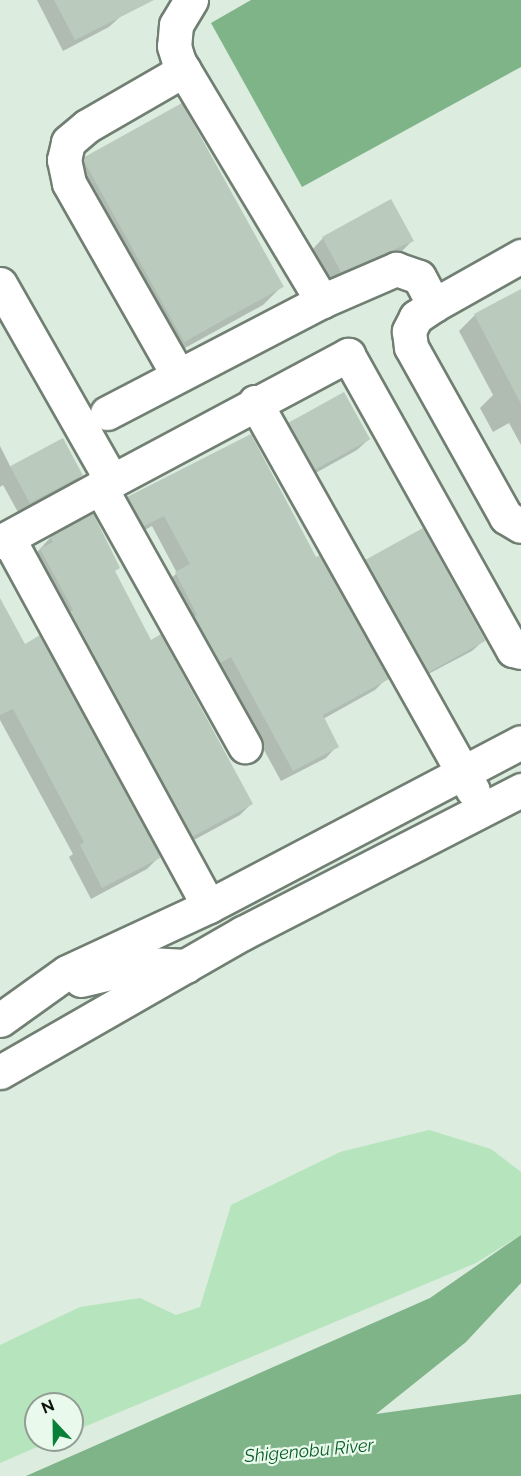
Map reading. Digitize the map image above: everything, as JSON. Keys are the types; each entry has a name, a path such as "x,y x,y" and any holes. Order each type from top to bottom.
{"street":[{"path":"191,0 176,25 174,46 184,70 322,301"},
{"path":"178,375 69,183 64,160 68,142 87,126 184,70"},
{"path":"521,256 416,316 409,331 411,347 506,517 521,526"},
{"path":"107,413 322,301 396,269 419,278 434,305"},
{"path":"0,284 245,746"},
{"path":"209,906 4,540 255,402 348,354 513,650 521,652"},
{"path":"255,402 484,810"},
{"path":"0,1020 37,991 94,958 209,906 521,742"},
{"path":"0,1072 186,966 521,790"},
{"path":"0,998 148,964 186,966"}],"shaded area":[{"path":"429,1130 491,1149 521,1172 521,1235 476,1263 84,1427 84,1392 24,1392 25,1452 0,1463 0,1345 80,1307 140,1298 176,1315 200,1307 231,1205 340,1152"}],"water":[{"path":"251,0 521,0 521,67 302,187 211,23"},
{"name":"Shigenobu River","path":"521,1235 521,1283 466,1342 376,1414 521,1394 521,1476 26,1476 84,1452 430,1298"}],"building":[{"path":"54,0 154,0 75,40"},
{"path":"182,103 284,287 184,342 82,158"},
{"path":"391,199 414,241 341,272 322,237"},
{"path":"521,289 521,404 474,314"},
{"path":"344,392 370,439 314,470 288,423"},
{"path":"251,434 316,557 320,555 389,679 323,715 339,747 293,771 231,657 220,663 194,617 197,615 175,572 190,564 164,516 144,526 127,497"},
{"path":"63,438 83,475 30,503 10,466"},
{"path":"93,513 120,568 115,571 151,640 161,634 253,804 192,837 70,612 73,610 40,549 53,542 50,536"},
{"path":"423,528 486,641 428,673 365,560"},
{"path":"0,598 25,644 40,635 159,854 160,858 102,888 80,845 84,842 13,709 0,715"}]}
